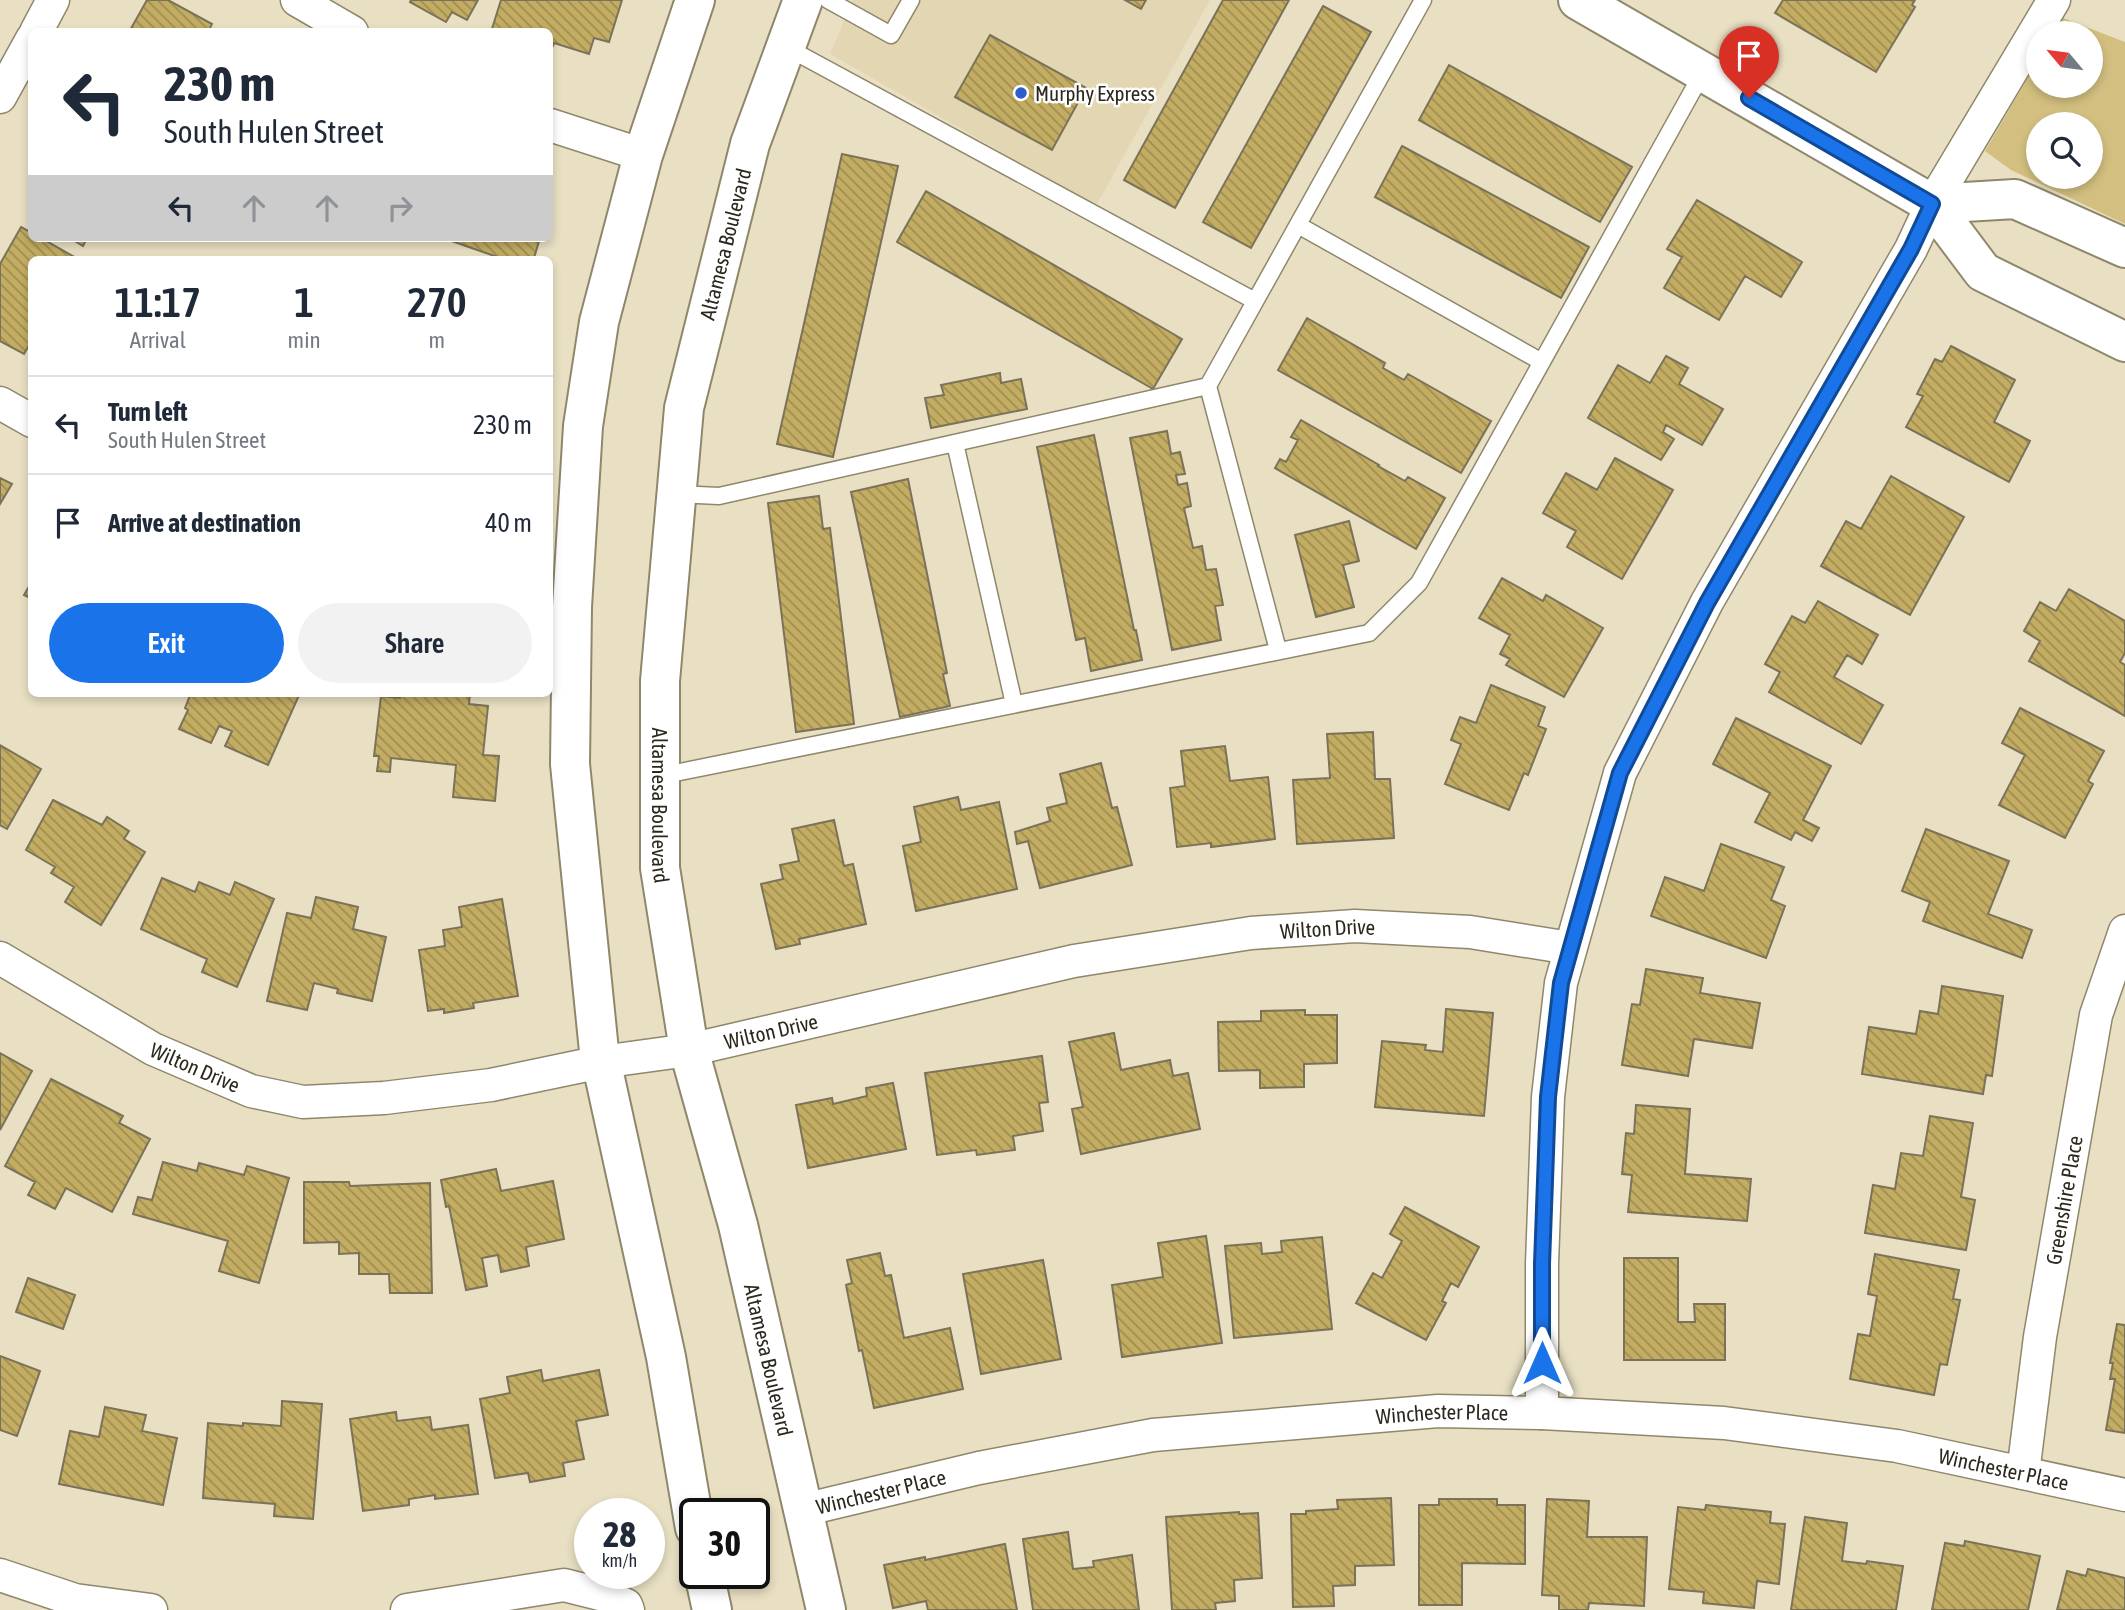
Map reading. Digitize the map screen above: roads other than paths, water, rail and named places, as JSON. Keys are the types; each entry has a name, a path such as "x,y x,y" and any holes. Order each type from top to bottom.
{"main road":[{"path":"690,1498 666,1357 601,1062 570,764 561,607 583,426 599,322 643,155 695,0"},
{"name":"Altamesa Boulevard","path":"803,0 750,144 684,408 660,681 660,868 689,1050 738,1225 826,1610"},
{"path":"1578,0 1932,204 1983,272 2125,342"},
{"path":"1932,204 2015,199 2125,248"},
{"path":"707,1589 712,1610"}],"street":[{"path":"38,28 53,0"},
{"path":"298,0 345,28"},
{"path":"1542,1413 1542,1264 1548,1097 1561,983 1620,773 1707,603 1911,249 1932,204 2054,0"},
{"path":"0,97 28,46"},
{"path":"553,126 643,155"},
{"path":"0,403 28,419"},
{"name":"Wilton Drive","path":"0,958 153,1049 251,1091 303,1101 384,1098 491,1085 601,1062 689,1050 1074,961 1251,933 1368,927 1470,932 1570,948"},
{"name":"Greenshire Place","path":"2023,1473 2040,1337 2096,1016 2125,931"},
{"name":"Winchester Place","path":"803,1510 979,1468 1153,1435 1438,1411 1542,1413 1724,1423 1897,1446 2125,1495"},
{"path":"0,1575 75,1600 151,1610"},
{"path":"407,1610 564,1585 604,1595 626,1605 628,1610"}],"lane":[{"path":"828,0 891,35 911,0"},
{"path":"1278,650 1208,386 1423,0"},
{"path":"786,47 1255,301"},
{"path":"660,776 1369,633 1419,583 1703,72"},
{"path":"1297,225 1542,362"},
{"path":"677,494 719,496 1208,386"},
{"path":"955,443 1014,704"}],"place":[{"name":"Murphy Express","path":"1021,93"}]}
